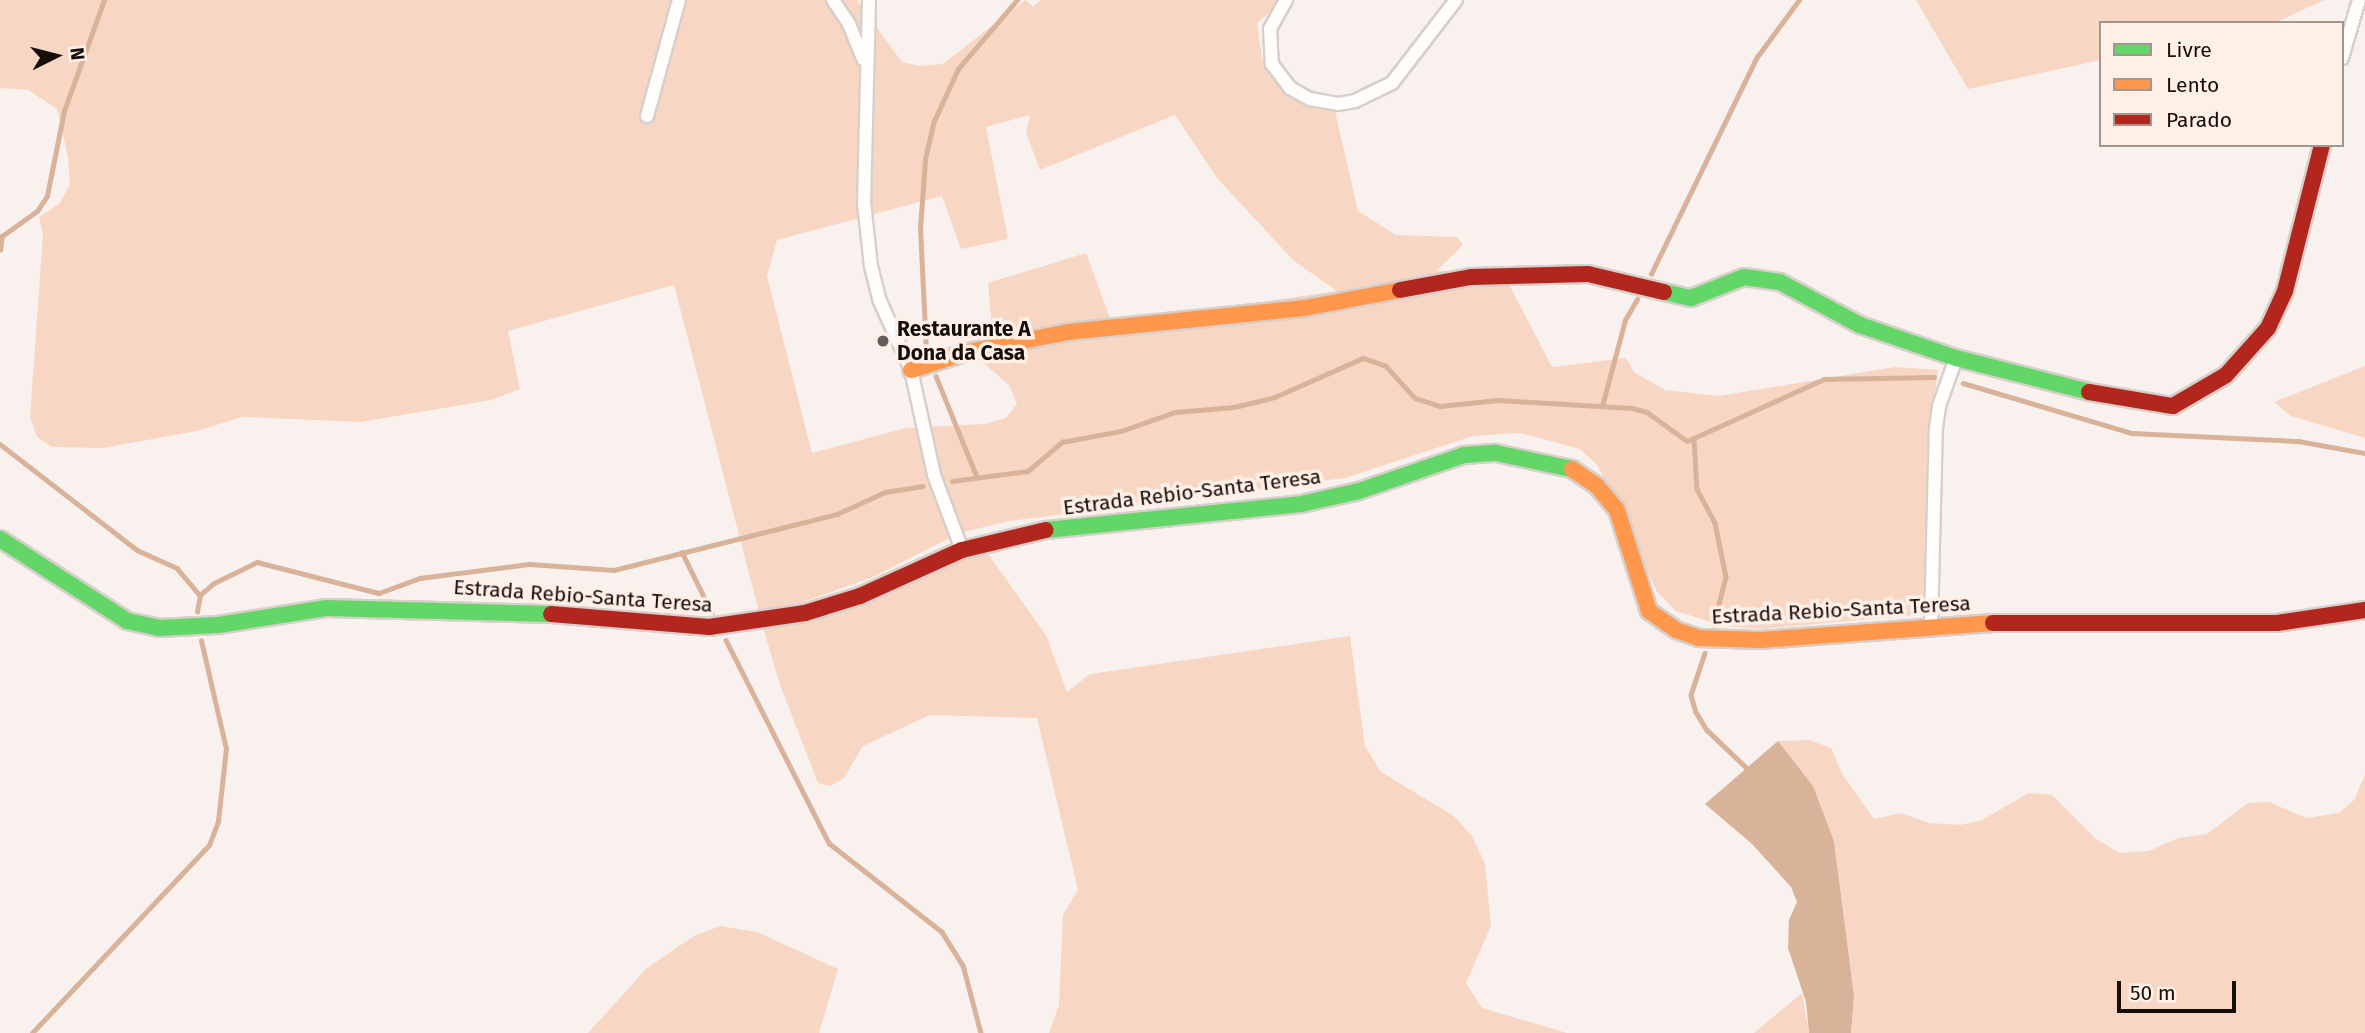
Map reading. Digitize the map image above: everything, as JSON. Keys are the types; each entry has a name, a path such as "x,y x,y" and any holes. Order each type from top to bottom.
{"street":[{"path":"647,116 679,0"},
{"path":"833,0 849,24 866,65"},
{"path":"869,0 864,203 871,266 879,299 911,370 934,475 962,550"},
{"path":"1286,0 1270,29 1272,64 1290,88 1310,99 1338,104 1355,101 1392,83 1456,0"},
{"path":"2344,51 2359,0"},
{"path":"911,370 968,352 1068,332 1305,308 1471,277 1567,272 1691,298 1705,296 1732,281 1760,278 1780,282 1860,325 1926,344 1956,358 2049,385 2148,404 2173,406 2205,391 2250,354 2268,328 2285,291 2321,147"},
{"path":"1931,627 1939,406 1956,358"},
{"name":"Estrada Rebio-Santa Teresa","path":"0,539 127,621 159,628 218,625 326,607 498,610 709,627 752,623 860,596 962,550 1031,532 1301,504 1359,491 1464,455 1525,455 1576,470 1597,486 1617,510 1649,611 1676,630 1722,640 2027,621 2277,623 2365,610"}],"shaded area":[{"path":"0,0 857,0 902,62 920,66 943,64 1025,0 1033,6 1041,0 1285,0 1257,23 1262,58 1285,91 1318,107 1334,107 1358,211 1396,235 1457,237 1463,245 1436,271 1503,273 1552,367 1626,358 1634,372 1665,390 1718,396 1895,367 1938,370 1927,454 1927,614 1761,629 1723,626 1676,611 1657,592 1598,466 1580,449 1520,433 1473,436 1345,478 1010,521 959,533 873,577 803,602 759,612 674,285 508,331 520,389 491,400 361,422 242,417 197,431 103,448 52,447 37,437 30,417 43,234 39,217 59,204 70,185 68,157 57,109 28,90 0,88","holes":["1030,115 1026,133 1040,170 1175,115 1217,178 1294,261 1337,291 1112,324 1086,253 988,283 992,329 988,343 978,350 980,360 1009,385 1017,404 1006,418 985,424 906,428 812,453 767,276 777,240 942,196 961,249 1008,239 986,127"]},
{"path":"1916,0 2324,0 2279,21 2099,21 2099,60 1968,89"},
{"path":"2365,366 2365,438 2291,416 2274,402"},
{"path":"981,544 1046,635 1067,692 1090,674 1350,636 1365,746 1381,772 1454,816 1472,836 1485,864 1491,926 1466,983 1482,1008 1567,1033 1049,1033 1059,1005 1063,915 1078,890 1037,718 930,715 863,746 844,778 830,786 818,783 780,685 763,627"},
{"path":"1809,740 1831,748 1843,775 1874,819 1901,813 1929,823 1960,825 1982,820 2029,793 2052,795 2096,839 2120,853 2149,851 2178,838 2207,834 2248,803 2269,802 2306,818 2339,813 2354,800 2365,775 2365,1033 1851,1033 1854,996 1834,841 1813,786 1778,741"},
{"path":"1778,741 1813,786 1834,841 1854,996 1851,1033 1809,1033 1806,1002 1788,948 1789,920 1797,902 1791,887 1752,844 1705,804"},
{"path":"720,926 757,932 838,969 819,1033 588,1033 647,968 694,936"},
{"path":"1802,993 1809,1033 1754,1033"}],"waterway":[{"path":"0,250 2,236 37,211 47,196 64,111 104,0"},
{"path":"926,351 920,229 925,159 934,121 958,69 1017,0"},
{"path":"1651,274 1757,57 1799,0"},
{"path":"1602,406 1625,320 1637,299"},
{"path":"952,481 1028,471 1062,442 1121,431 1175,412 1234,407 1275,397 1363,358 1386,366 1415,398 1440,406 1498,400 1632,408 1647,412 1687,441 1824,379 1934,377"},
{"path":"936,376 977,477"},
{"path":"1963,383 2132,433 2298,441 2365,453"},
{"path":"1694,441 1697,489 1715,523 1726,577 1714,624"},
{"path":"0,444 137,550 177,568 200,595"},
{"path":"197,612 200,595 214,583 257,562 379,593 420,578 530,564 614,570 837,514 885,492 923,486"},
{"path":"682,552 712,613"},
{"path":"726,640 829,843 942,932 963,965 981,1033"},
{"path":"32,1033 209,845 218,821 226,749 201,641"},
{"path":"1705,653 1691,695 1696,712 1707,730 1749,770"}],"traffic: fast":[{"path":"1664,292 1691,298 1744,277 1780,282 1860,325 1956,358 2089,392"},
{"path":"1046,530 1301,504 1359,491 1464,455 1496,453 1572,469"},
{"path":"0,539 127,621 159,628 218,625 326,608 551,614"}],"traffic: slow":[{"path":"911,370 968,352 1068,332 1305,308 1400,290"},
{"path":"1572,469 1597,486 1617,510 1649,611 1676,630 1699,638 1761,640 1993,623"}],"traffic: jam":[{"path":"2089,392 2173,406 2226,375 2268,328 2285,291 2321,147"},
{"path":"1400,290 1471,277 1588,274 1664,292"},
{"path":"551,614 709,627 805,613 860,596 962,550 1046,530"},
{"path":"1993,623 2277,623 2365,610"}],"place":[{"name":"Restaurante A Dona da Casa","path":"883,341"}]}
